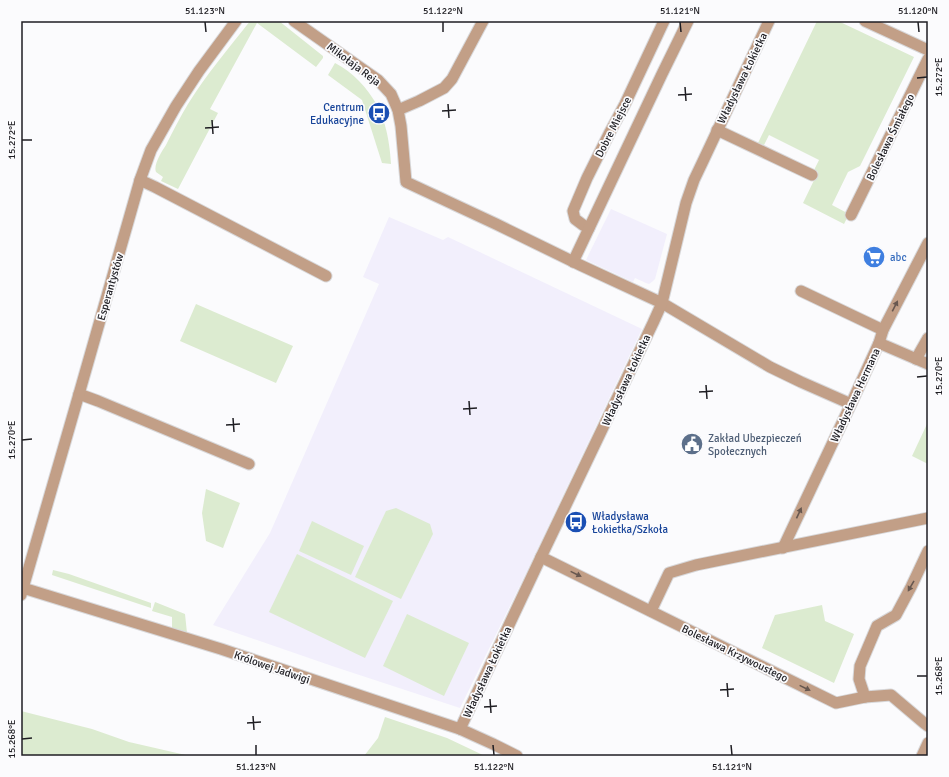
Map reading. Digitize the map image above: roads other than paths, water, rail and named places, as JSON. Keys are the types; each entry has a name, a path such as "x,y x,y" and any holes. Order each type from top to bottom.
{"street":[{"name":"Esperantystów","path":"22,592 140,180 151,150 176,106 199,71 236,21"},
{"name":"Mikołaja Reja","path":"294,21 378,80 391,94 398,110 401,126 406,182 573,262"},
{"path":"398,110 444,88 452,79 483,21"},
{"name":"Dobre Miejsce","path":"588,228 575,218 573,211 587,178 625,104 664,21"},
{"name":"Dobre Miejsce","path":"573,262 688,21"},
{"name":"Władysława Łokietka","path":"460,729 662,303 686,203 694,180 769,21"},
{"path":"865,21 928,50"},
{"name":"Bolesława Śmiałego","path":"851,215 928,59"},
{"path":"717,130 812,175"},
{"path":"140,180 155,186 326,276"},
{"name":"Władysława Hermana","path":"782,548 851,404 879,343 883,330 928,242"},
{"path":"573,262 662,303 770,367 851,404"},
{"path":"801,291 883,330"},
{"path":"916,359 928,338"},
{"path":"879,343 928,364"},
{"path":"79,394 250,464"},
{"path":"651,611 668,573 696,565 928,518"},
{"path":"865,697 860,679 860,666 877,626 896,615 928,551"},
{"name":"Bolesława Krzywoustego","path":"541,557 836,704 865,697 890,695 928,726"},
{"name":"Królowej Jadwigi","path":"22,592 221,649 460,729 517,756"},
{"path":"922,756 928,743"}],"place":[{"name":"Centrum Edukacyjne","path":"379,113"},
{"name":"abc","path":"874,257"},
{"name":"Zakład Ubezpieczeń Społecznych","path":"692,444"},
{"name":"Władysława Łokietka/Szkoła","path":"576,522"}]}
